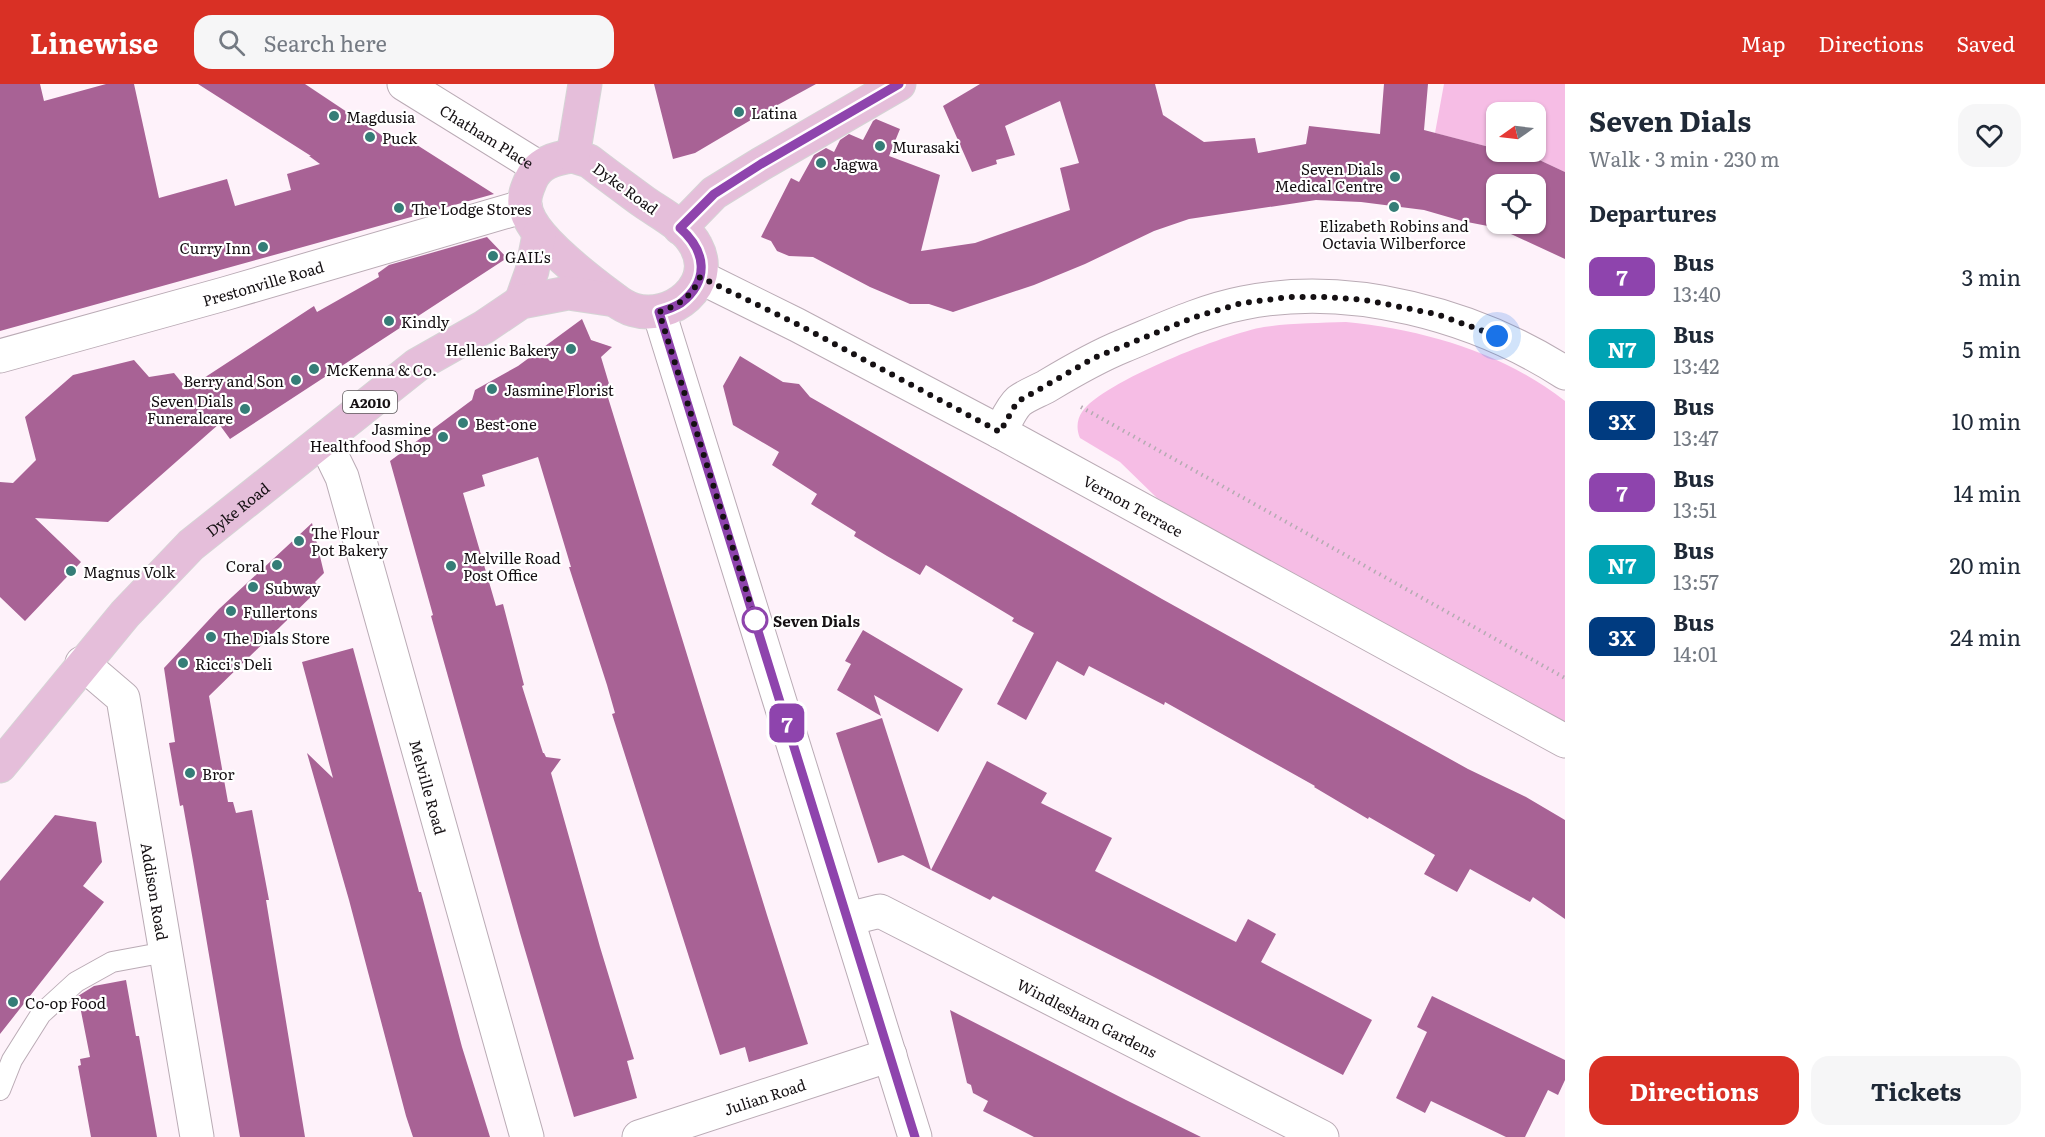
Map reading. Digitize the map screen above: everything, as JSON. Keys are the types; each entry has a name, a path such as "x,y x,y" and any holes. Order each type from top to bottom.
{"main road":[{"path":"525,206 525,195 538,167 559,157 573,156 585,84"},
{"path":"680,228 714,194 899,84"},
{"name":"Dyke Road","path":"573,156 589,161 689,236 699,253 700,277"},
{"name":"Dyke Road","path":"525,206 539,235 615,300 634,310 659,312"},
{"path":"520,302 532,271 539,235"},
{"path":"659,312 679,304 695,290 700,277"},
{"name":"Dyke Road","path":"0,766 82,663 190,546 417,365 484,327 520,302 568,293 615,300"}],"street":[{"name":"Chatham Place","path":"404,84 538,167"},
{"name":"Prestonville Road","path":"0,356 224,294 525,206"},
{"name":"Vernon Terrace","path":"700,277 797,324 1000,432 1565,741"},
{"path":"1000,432 1017,402 1094,358 1195,317 1242,303 1290,297 1365,300 1436,314 1482,330 1528,350 1565,373"},
{"path":"659,312 915,1137"},
{"name":"Melville Road","path":"324,440 342,477 526,1137"},
{"name":"Addison Road","path":"82,663 123,698 197,1137"},
{"name":"Windlesham Gardens","path":"848,919 880,912 1322,1137"},
{"name":"Julian Road","path":"639,1137 890,1055"}],"lane":[{"path":"0,1090 12,1060 41,1014 76,982 112,962 166,952"}],"path":[{"path":"1045,387 1565,678"}],"shaded area":[{"path":"1444,84 1565,84 1565,172 1544,162 1546,162 1546,102 1486,102 1486,146 1435,133"},
{"path":"1346,322 1405,331 1462,346 1515,369 1565,401 1565,722 1362,614 1157,498 1120,462 1080,438 1079,418 1094,400 1167,360 1246,331 1264,327"}],"building":[{"path":"0,84 40,84 44,101 106,84 134,84 159,198 227,179 235,206 291,190 287,174 320,164 198,84 305,84 392,142 406,138 494,194 0,331"},
{"path":"654,84 816,84 695,153 673,159"},
{"path":"980,84 1155,84 1163,115 1204,142 1255,138 1258,153 1306,144 1309,126 1380,134 1384,84 1428,84 1424,130 1486,146 1486,162 1544,162 1565,172 1565,259 1511,234 1546,234 1546,174 1486,174 1486,226 1424,210 1361,202 1316,200 1189,219 1154,231 1034,285 953,312 929,304 910,304 870,287 813,257 789,256 777,251 771,241 761,237 791,178 799,182 814,155 826,148 834,152 840,140 849,134 863,140 876,119 900,129 889,156 940,175 921,251 975,243 1070,210 1060,168 1079,163 1060,101 1005,126 1015,155 996,160 997,164 972,172 943,106"},
{"path":"487,237 507,258 230,439 219,424 108,522 35,518 81,562 25,621 0,597 0,482 13,483 36,460 25,417 73,375 134,360 149,377 174,373 187,389 314,306 317,312 379,277 378,273 389,265"},
{"path":"582,319 591,340 612,347 601,357 610,387 606,391 808,1044 749,1062 745,1047 720,1055 612,714 615,713 607,685 569,567 571,567 538,457 482,475 485,486 463,493 496,606 503,604 524,685 522,686 543,753 546,757 561,759 551,773 634,1059 627,1061 637,1098 574,1117 431,616 433,615 390,461 472,400 475,390 518,366"},
{"path":"740,356 783,382 799,384 810,397 1162,599 1468,769 1526,797 1565,820 1565,919 1533,897 1530,902 1470,869 1457,892 1424,874 1435,855 1165,702 1164,705 1089,666 1084,676 1057,661 1026,720 997,704 1034,633 1012,621 1014,618 926,565 920,575 887,556 854,536 856,532 811,504 817,494 772,465 779,452 733,425 723,386"},
{"path":"312,523 324,573 315,582 320,588 209,696 228,802 233,802 236,813 252,810 269,900 266,900 305,1137 240,1137 183,805 180,806 169,743 175,742 164,668 219,609"},
{"path":"863,630 963,689 938,732 874,695 881,716 837,690 851,664 845,661"},
{"path":"353,648 462,1047 490,1137 413,1137 406,1116 349,900 307,753 333,778 302,662"},
{"path":"882,718 931,870 903,855 878,863 836,733"},
{"path":"987,761 1047,793 1041,803 1112,838 1095,871 1236,942 1248,919 1276,934 1261,962 1372,1020 1343,1075 993,896 990,900 931,870"},
{"path":"55,815 96,822 102,862 83,886 104,902 0,1034 0,881"},
{"path":"126,980 136,1036 139,1036 157,1137 91,1137 78,1066 81,1065 80,1059 90,1057 78,996 94,986"},
{"path":"1432,996 1565,1060 1565,1080 1558,1095 1548,1090 1525,1137 1506,1137 1431,1101 1425,1113 1396,1098 1427,1032 1417,1027"},
{"path":"950,1010 1201,1137 1034,1137 983,1111 988,1101 973,1093 971,1085 967,1083"}],"bus line":[{"name":"7","path":"899,84 714,194 680,228 696,245 699,253 700,277 695,290 679,304 659,312 915,1137"}],"place":[{"name":"Latina","path":"739,112"},
{"name":"Magdusia","path":"334,116"},
{"name":"Puck","path":"370,137"},
{"name":"Murasaki","path":"880,146"},
{"name":"Jagwa","path":"821,163"},
{"name":"Seven Dials Medical Centre","path":"1395,177"},
{"name":"Elizabeth Robins and Octavia Wilberforce","path":"1394,207"},
{"name":"The Lodge Stores","path":"399,208"},
{"name":"Curry Inn","path":"263,247"},
{"name":"GAIL's","path":"493,256"},
{"name":"Kindly","path":"389,321"},
{"name":"Hellenic Bakery","path":"571,349"},
{"name":"McKenna & Co.","path":"314,369"},
{"name":"Berry and Son","path":"296,380"},
{"name":"Jasmine Florist","path":"492,389"},
{"name":"Seven Dials Funeralcare","path":"245,409"},
{"name":"Best-one","path":"463,423"},
{"name":"Jasmine Healthfood Shop","path":"443,437"},
{"name":"The Flour Pot Bakery","path":"299,541"},
{"name":"Coral","path":"277,565"},
{"name":"Melville Road Post Office","path":"451,566"},
{"name":"Magnus Volk","path":"71,571"},
{"name":"Subway","path":"253,587"},
{"name":"Fullertons","path":"231,611"},
{"name":"Seven Dials","path":"755,620"},
{"name":"The Dials Store","path":"211,637"},
{"name":"Ricci's Deli","path":"183,663"},
{"name":"Bror","path":"190,773"},
{"name":"Co-op Food","path":"13,1002"}],"route":[{"path":"755,620 757,625 659,312 679,304 695,290 700,277 797,324 1000,432 1017,402 1094,358 1195,317 1242,303 1290,297 1365,300 1436,314 1497,336"}]}
